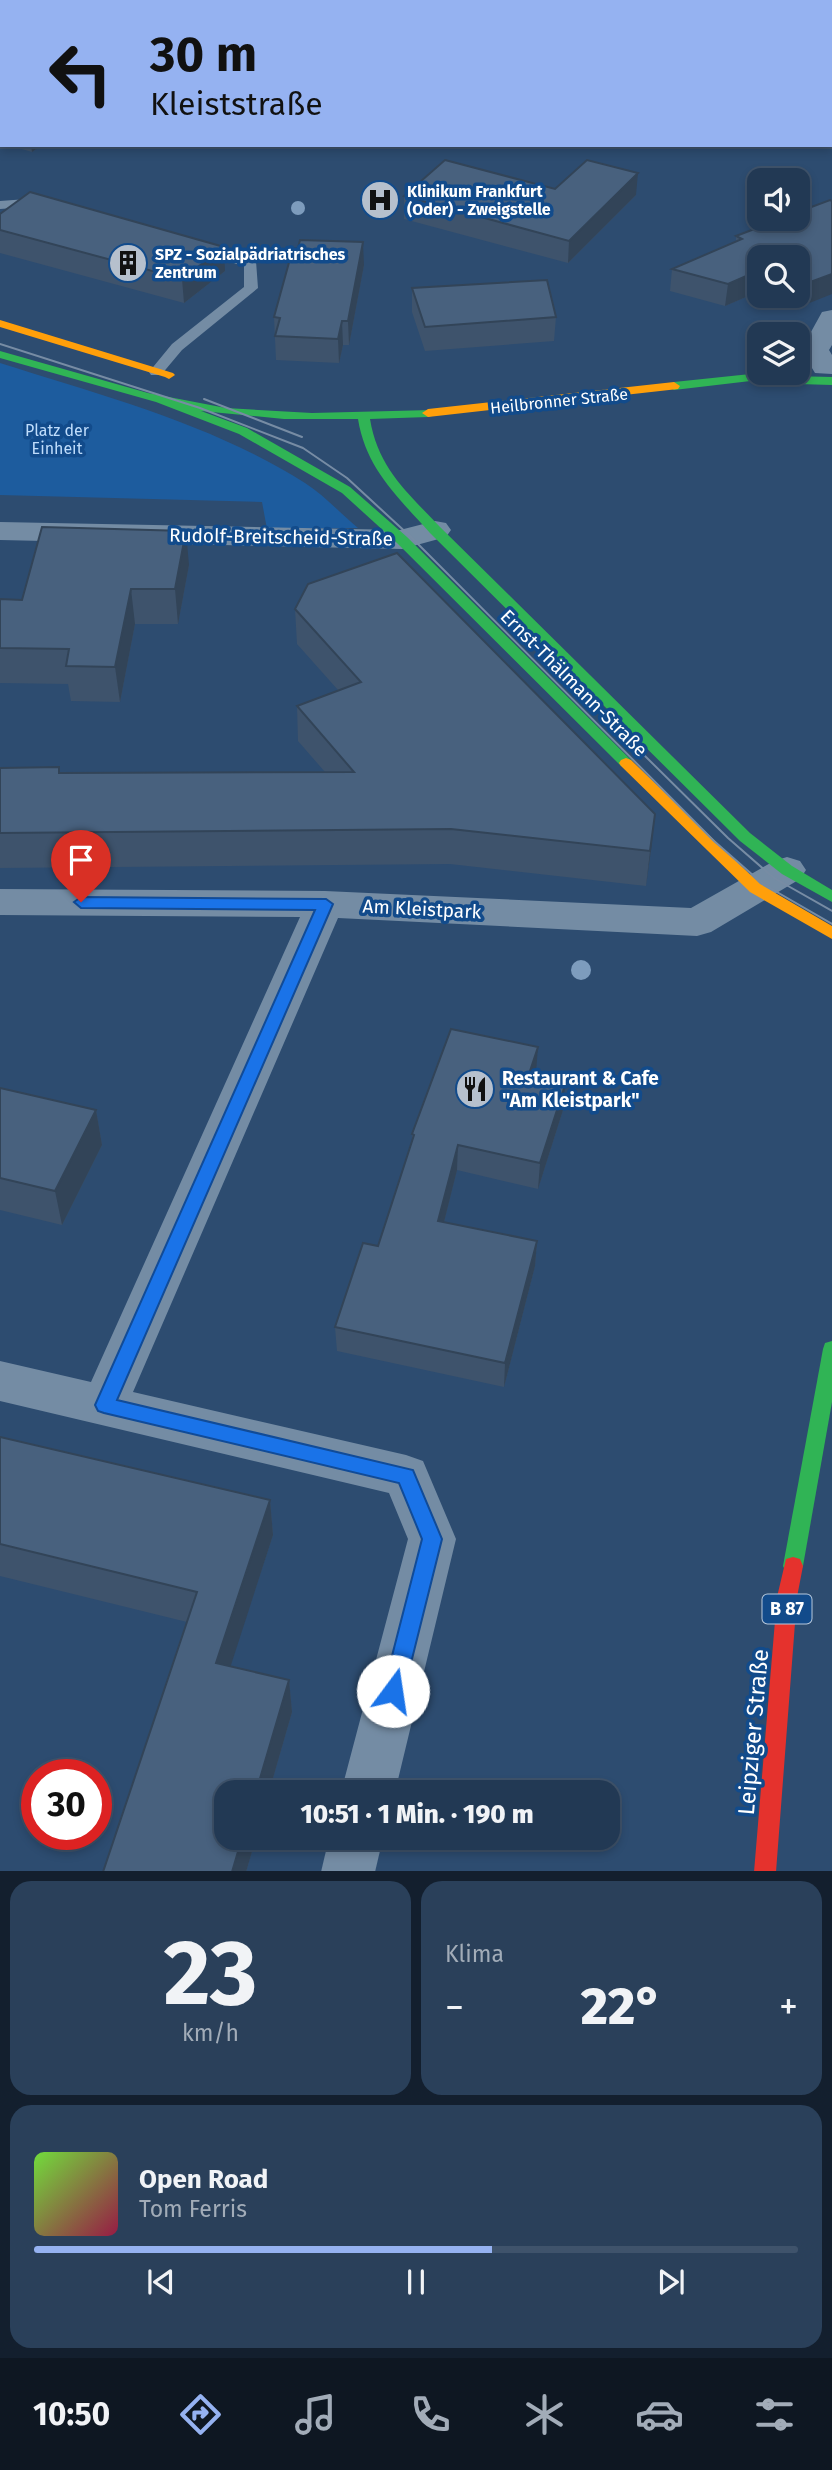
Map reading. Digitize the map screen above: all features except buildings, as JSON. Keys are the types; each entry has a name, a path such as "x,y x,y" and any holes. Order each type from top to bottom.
{"street":[{"path":"822,371 815,349 832,318"},
{"path":"0,323 180,378"},
{"name":"Heilbronner Straße","path":"0,354 160,400 200,408 272,416 454,412 747,379"},
{"name":"Heilbronner Straße","path":"288,399 363,415"},
{"name":"Ernst-Thälmann-Straße","path":"160,400 302,455 346,490 402,540 642,780 755,888 827,931"},
{"path":"423,430 454,412"},
{"path":"315,431 326,424 363,415"},
{"name":"Ernst-Thälmann-Straße","path":"363,415 368,444 389,480 435,530 685,780 745,836 787,870 832,897"},
{"path":"381,465 395,450"},
{"name":"Rudolf-Breitscheid-Straße","path":"0,531 402,540 435,530"},
{"name":"Am Kleistpark","path":"0,902 326,904 696,922 787,870"},
{"path":"104,1405 326,904"},
{"name":"Leipziger Straße","path":"765,1871 788,1597 832,1349"},
{"path":"0,1381 406,1476 432,1539 371,1780"},
{"path":"348,1871 353,1850"}],"lane":[{"path":"0,205 27,203 52,210"},
{"path":"156,372 177,347 251,288 251,264 190,247"}],"green space":[{"name":"Platz der Einheit","path":"0,363 157,413 233,444 305,483 358,528 267,529 262,502 0,495"}],"tram line":[{"path":"0,344 200,408 303,448 347,478 411,537 714,841 763,884 832,924"},
{"path":"204,399 302,437"},
{"path":"560,672 728,838 774,878 832,911"}],"traffic: fast":[{"path":"0,354 147,397 226,411 312,416 428,413"},
{"path":"674,386 747,378"},
{"path":"810,380 832,381"},
{"path":"160,400 243,431 346,490 402,540 626,763"},
{"path":"363,415 368,444 389,480 435,530 745,837 787,870 832,897"},
{"path":"793,1566 832,1349"}],"traffic: slow":[{"path":"0,323 169,375"},
{"path":"428,413 674,386"},
{"path":"626,763 755,888 832,933"}],"traffic: jam":[{"path":"765,1871 787,1597 793,1566"}],"place":[{"name":"Klinikum Frankfurt (Oder) - Zweigstelle","path":"380,200"},
{"name":"SPZ - Sozialpädriatrisches Zentrum","path":"128,263"},
{"name":"Restaurant & Cafe \"Am Kleistpark\"","path":"475,1089"}],"route":[{"path":"81,902 326,904 104,1405 406,1476 432,1539 393,1691"}]}
